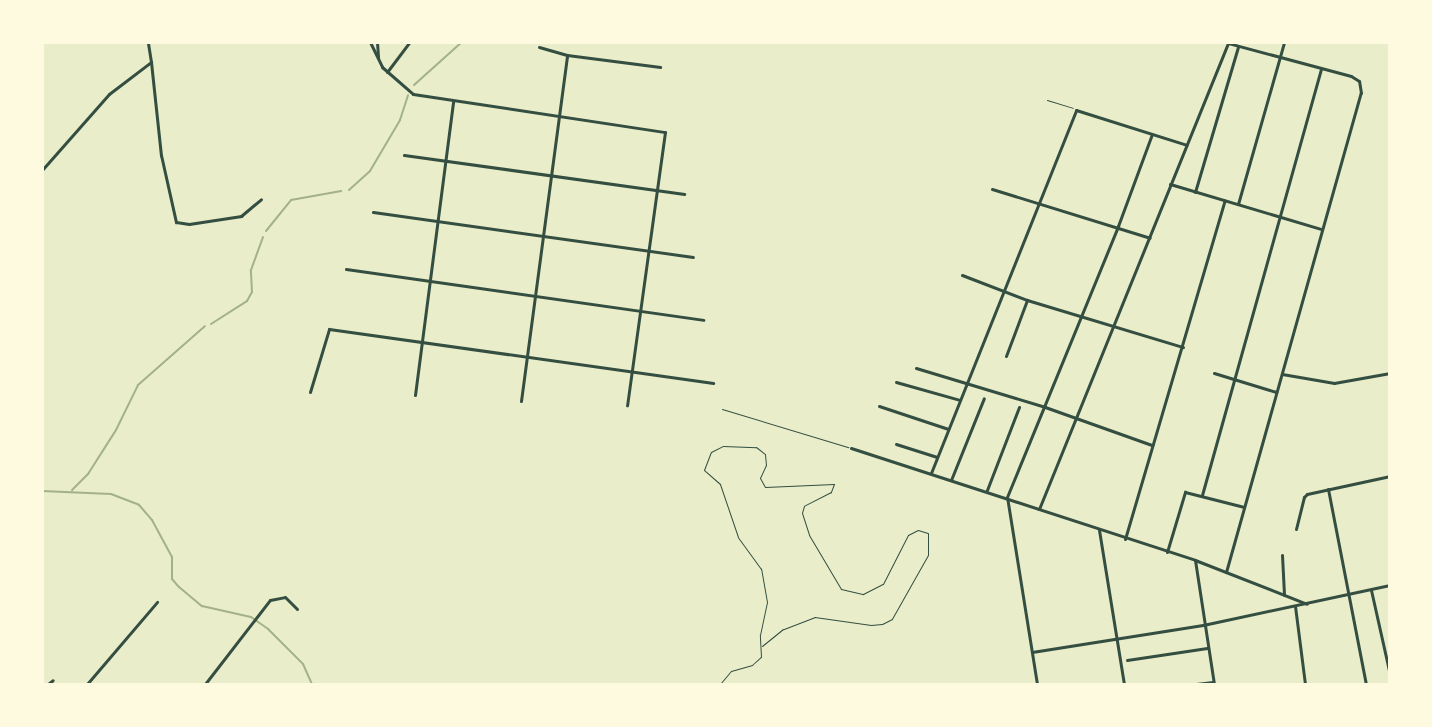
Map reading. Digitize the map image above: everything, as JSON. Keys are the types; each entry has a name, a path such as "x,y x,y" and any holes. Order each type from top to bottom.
{"street":[{"path":"148,42 161,154 176,222 190,224 241,216 261,200"},
{"path":"370,42 387,72 413,94 453,101 559,114 663,131 649,251 627,405"},
{"path":"377,42 378,59"},
{"path":"387,72 410,42"},
{"path":"1238,204 1284,42"},
{"path":"1039,509 1078,418 1113,325 1228,43 1280,59 1357,78 1361,93 1226,572"},
{"path":"539,47 567,55 660,67"},
{"path":"1195,192 1238,47"},
{"path":"521,401 567,55"},
{"path":"42,170 101,102 124,81 151,62"},
{"path":"1202,495 1321,69"},
{"path":"415,395 423,340 428,281 453,101"},
{"path":"931,473 1076,110 1186,145"},
{"path":"1037,684 1007,497 1118,226 1152,134"},
{"path":"404,155 684,194"},
{"path":"1170,184 1322,229"},
{"path":"992,189 1118,226 1150,238"},
{"path":"1125,539 1225,200"},
{"path":"373,212 693,257"},
{"path":"346,270 703,320"},
{"path":"962,275 1027,300 1183,347"},
{"path":"1006,356 1027,300"},
{"path":"310,392 328,329 423,340 713,383"},
{"path":"916,368 1045,407 1152,445"},
{"path":"1282,374 1334,383 1390,372"},
{"path":"1214,374 1276,392"},
{"path":"896,382 960,400"},
{"path":"951,480 984,398"},
{"path":"879,406 948,428"},
{"path":"986,490 1019,407"},
{"path":"896,444 937,457"},
{"path":"851,448 986,490 1125,539 1195,560 1307,604"},
{"path":"1296,529 1304,497 1328,489 1390,476"},
{"path":"1328,489 1366,684"},
{"path":"1166,552 1184,494 1187,491 1244,507"},
{"path":"1099,530 1124,684"},
{"path":"1282,555 1284,594"},
{"path":"1195,560 1213,683 1196,684"},
{"path":"1032,652 1203,625 1350,596 1390,585"},
{"path":"1371,590 1390,675"},
{"path":"205,684 270,600 285,597 297,609"},
{"path":"87,684 157,602"},
{"path":"1295,606 1305,684"},
{"path":"1127,660 1207,648"},
{"path":"48,684 52,680"}],"path":[{"path":"1047,100 1076,110"},
{"path":"722,409 851,448"},
{"path":"720,684 731,671 752,665 761,657 760,635 767,602 765,580 757,563 738,537 720,484 704,470 712,452 723,446 756,447 765,454 766,465 760,478 765,487 834,484 836,487 831,492 804,506 802,513 809,534 841,589 863,594 883,584 908,535 918,530 928,533 928,555 892,619 882,624 871,625 815,617 783,629 762,646"}],"waterway":[{"path":"414,85 462,42"},
{"path":"349,190 370,171 400,120 408,95"},
{"path":"266,231 291,200 341,191"},
{"path":"211,324 247,301 252,292 251,270 263,237"},
{"path":"72,490 88,474 116,430 138,385 205,326"},
{"path":"42,491 111,494 139,505 152,520 172,557 172,579 179,587 202,606 251,617 268,629 303,664 312,684"}]}
